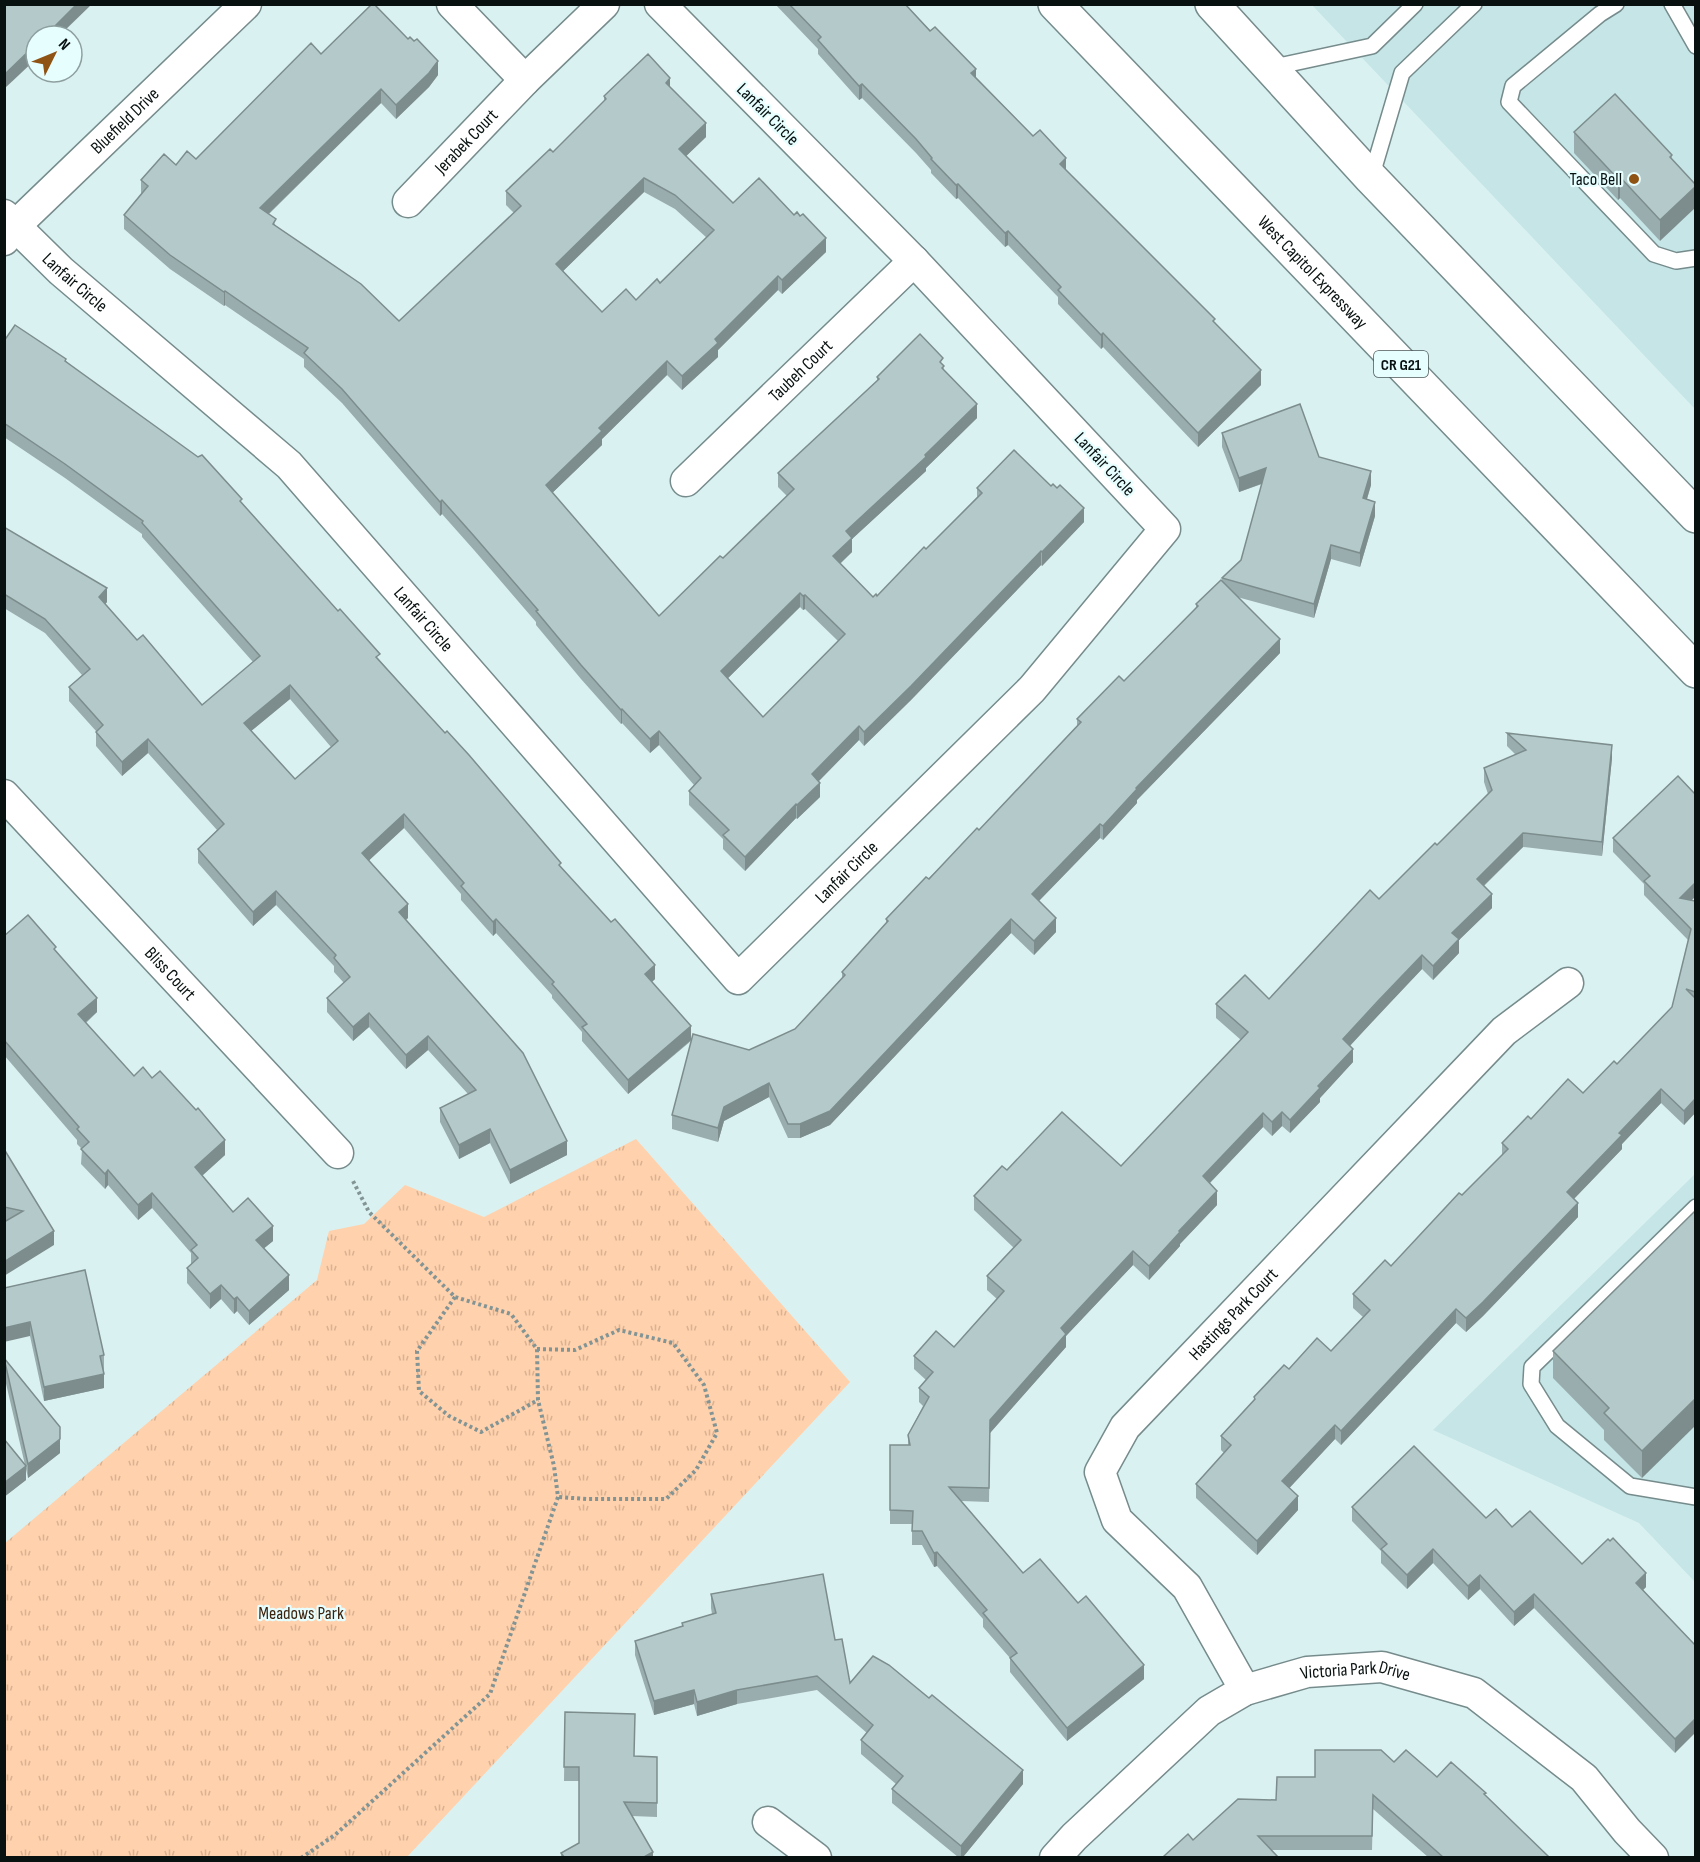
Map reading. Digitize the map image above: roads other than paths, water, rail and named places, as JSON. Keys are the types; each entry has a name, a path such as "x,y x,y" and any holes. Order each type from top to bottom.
{"highway":[{"name":"West Capitol Expressway","path":"1055,4 1695,671"},
{"path":"1212,4 1371,178 1695,516"}],"street":[{"name":"Bluefield Drive","path":"8,227 246,4"},
{"path":"452,4 525,80 604,4"},
{"name":"Lanfair Circle","path":"8,227 289,465 738,979 1032,688 1165,529 914,261 660,4"},
{"name":"Jerabek Court","path":"408,202 525,80"},
{"name":"Taubeh Court","path":"686,481 914,261"},
{"name":"Bliss Court","path":"4,795 338,1153"},
{"name":"Hastings Park Court","path":"1245,1690 1187,1587 1117,1520 1100,1472 1125,1427 1133,1418 1504,1031 1568,982"},
{"name":"Victoria Park Drive","path":"1055,1857 1209,1711 1245,1690 1308,1672 1382,1668 1474,1693 1584,1778 1627,1831 1653,1857"},
{"path":"768,1822 816,1857"}],"lane":[{"path":"1270,68 1372,46 1415,4"},
{"path":"1371,178 1402,73 1474,4"},
{"path":"1616,4 1600,14 1513,86 1509,102 1654,254 1676,261 1695,258"},
{"path":"1672,4 1695,46"},
{"path":"1695,1207 1532,1367 1531,1384 1557,1426 1630,1486 1695,1497"}],"place":[{"name":"Taco Bell","path":"1634,179"}],"park label":[{"name":"Meadows Park","path":"301,1613"}]}
